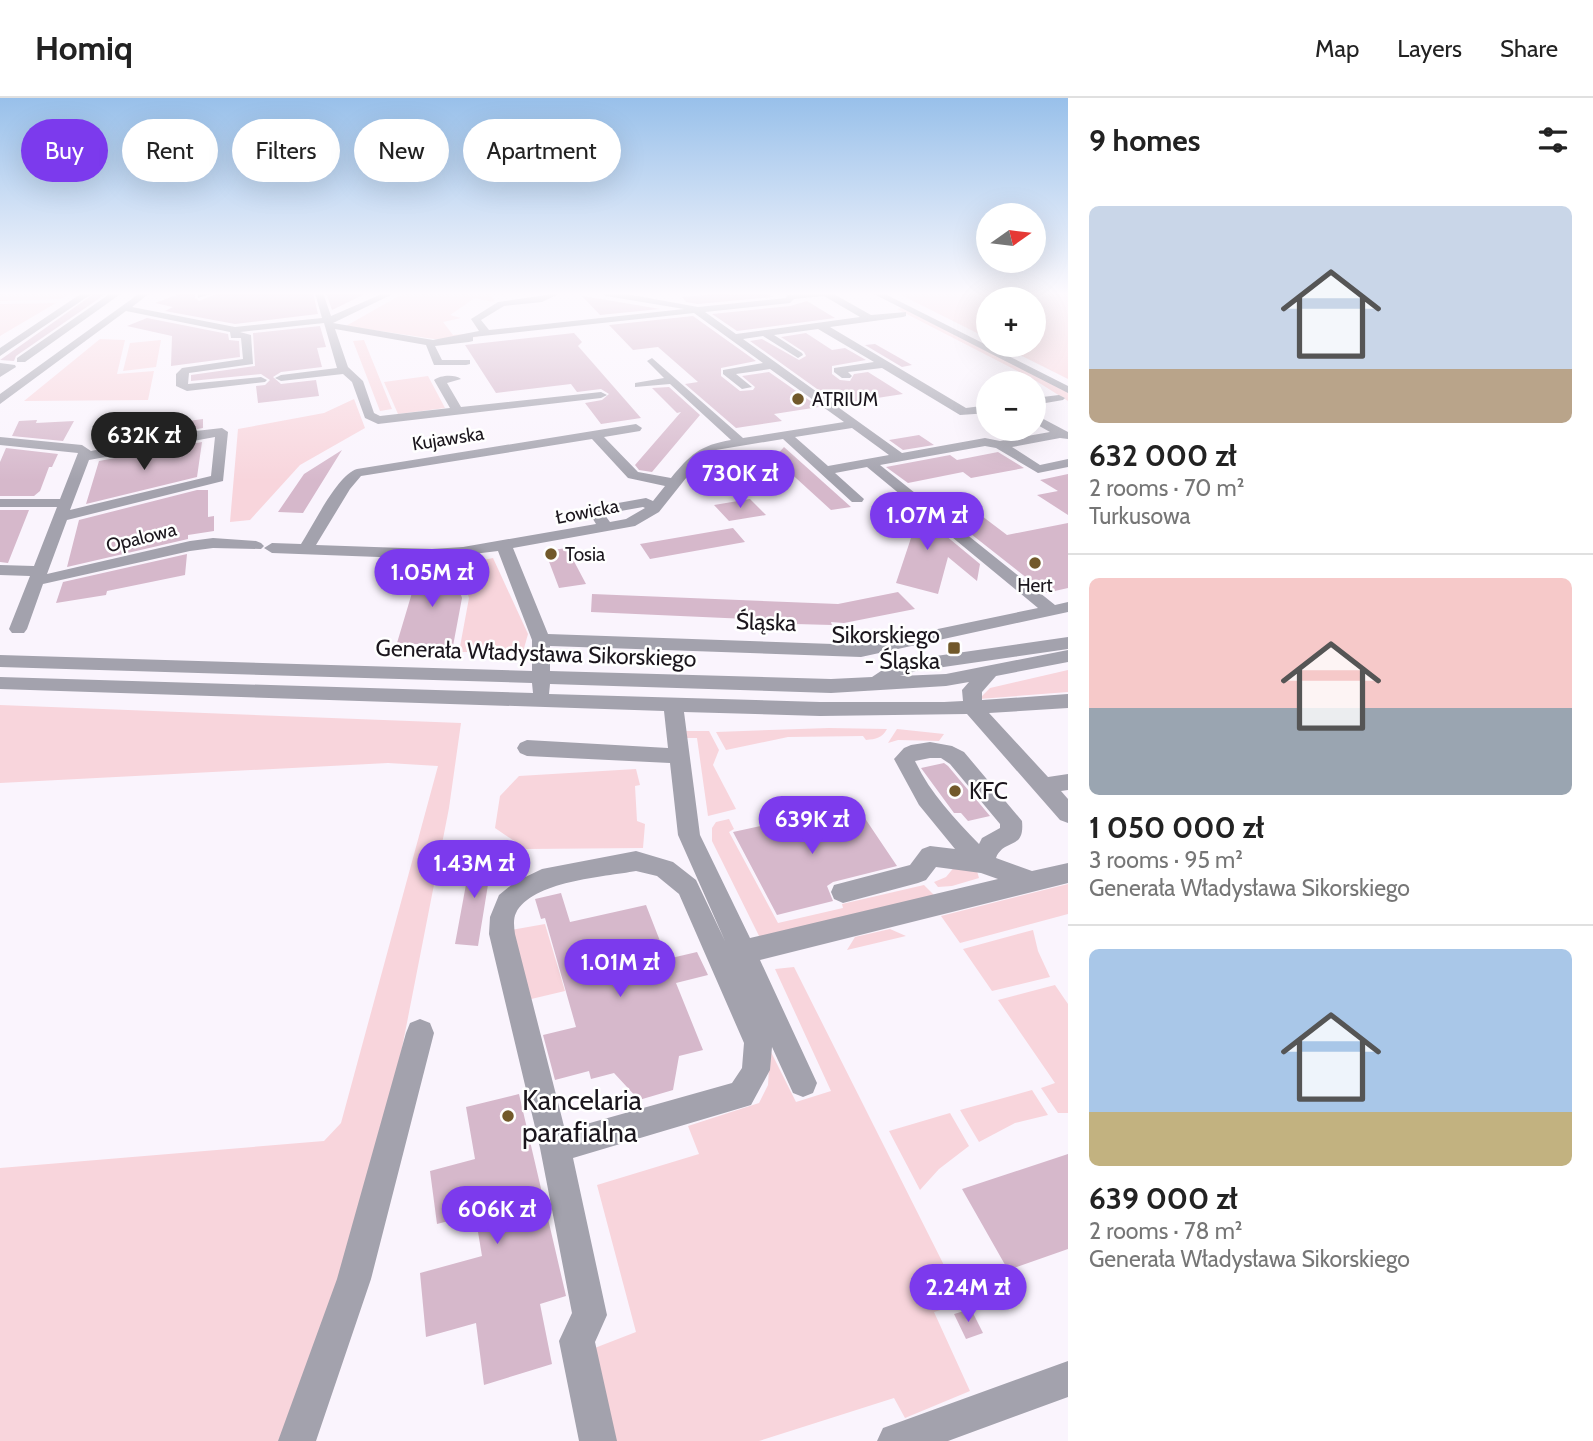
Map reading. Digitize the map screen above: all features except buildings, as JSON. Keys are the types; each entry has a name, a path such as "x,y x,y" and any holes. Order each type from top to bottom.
{"street":[{"path":"20,360 26,356"},
{"path":"0,400 60,356"},
{"path":"248,356 249,362 186,370 182,374 182,386 187,388 261,380"},
{"path":"341,356 346,370 358,381 369,415 378,420 601,395"},
{"path":"435,356 438,363 466,362"},
{"path":"760,356 900,457"},
{"path":"871,356 964,412 976,411"},
{"path":"982,356 1011,371"},
{"path":"990,356 1065,397"},
{"path":"846,376 838,370 898,360"},
{"path":"652,361 740,442"},
{"path":"746,387 727,372 773,365"},
{"path":"0,366 11,366 0,374"},
{"path":"281,378 346,370"},
{"path":"455,379 440,380 457,411"},
{"path":"639,385 672,380"},
{"path":"1046,388 1065,397"},
{"path":"1046,400 1065,397"},
{"path":"594,434 633,475 673,484 701,453 712,447 855,424"},
{"path":"1046,425 1065,436"},
{"name":"Kujawska","path":"306,549 344,487 357,474 636,428"},
{"path":"0,503 62,510 218,478 222,432 187,436 83,457"},
{"path":"785,435 857,499"},
{"path":"999,445 1065,436"},
{"path":"0,441 82,449 83,457 18,629"},
{"path":"827,470 985,442 999,445 1038,469 1068,463"},
{"path":"870,463 1060,608"},
{"name":"Łowicka","path":"306,549 432,554 503,547 606,528 595,511 646,502 654,509 673,484"},
{"name":"Opalowa","path":"0,570 38,576 214,543 306,549"},
{"path":"503,547 541,640 540,701"},
{"name":"Śląska","path":"541,640 861,651 1060,608"},
{"path":"866,685 894,671 915,665 1068,643"},
{"name":"Generała Władysława Sikorskiego","path":"0,661 866,685 937,681 1068,656"},
{"path":"989,673 972,690 973,708 1068,814"},
{"name":"Generała Władysława Sikorskiego","path":"0,683 820,709 973,708 1068,701"},
{"path":"555,1147 741,1095 753,1080 761,1061 758,1042 732,955 689,835 673,705"},
{"path":"527,748 679,756"},
{"path":"945,751 957,758 1011,821 1012,833 990,845 982,863 954,835 908,771 904,759 911,753 945,751"},
{"path":"1043,786 1068,782"},
{"path":"843,892 918,873 930,856 982,863 1032,882"},
{"path":"598,1441 577,1341 590,1315 555,1147 502,933 502,917 508,903 523,888 542,879 636,861 657,864 673,871 688,887 732,955 803,1083"},
{"path":"732,955 1068,873"},
{"path":"297,1441 354,1279 419,1033"},
{"path":"895,1441 937,1434 1068,1379"}],"shaded area":[{"path":"80,356 121,356 117,374 154,371 148,400 24,401"},
{"path":"127,356 158,356 156,367 123,371"},
{"path":"359,356 370,356 392,409 380,411"},
{"path":"1046,356 1068,356 1068,379 1024,357"},
{"path":"990,357 999,357 1026,371 1017,371"},
{"path":"428,376 445,408 398,414 384,382"},
{"path":"1046,381 1068,392 1068,401 1046,387"},
{"path":"354,399 365,428 300,465 250,520 230,522 238,429 324,413"},
{"path":"493,558 528,634 523,652 459,652 469,598 458,565"},
{"path":"1068,670 1068,692 979,699 990,688"},
{"path":"0,705 461,723 449,808 393,1094 332,1299 282,1441 0,1441 0,1168 324,1141 341,1123 438,766 388,763 0,783"},
{"path":"887,729 881,736 870,740 863,736 788,737 726,750 716,732"},
{"path":"897,729 944,734 939,741 898,740 888,743"},
{"path":"686,731 709,731 719,750 713,765 736,809 708,816 697,738 687,738"},
{"path":"636,769 640,785 635,786 637,821 645,824 643,848 526,849 495,828 500,796 519,776"},
{"path":"729,819 734,829 729,832 778,923 843,908 842,904 924,885 935,896 761,940 712,841 712,828 716,822"},
{"path":"956,865 977,871 979,878 938,887 934,882 946,877"},
{"path":"1068,884 1068,914 960,943 941,916"},
{"path":"545,924 565,991 527,1000 511,930"},
{"path":"890,929 906,936 847,950 855,937"},
{"path":"1033,930 1038,951 1050,977 992,991 963,949"},
{"path":"794,967 963,1303 934,1312 970,1391 905,1418 894,1398 759,1441 606,1441 587,1351 636,1332 597,1185 699,1154 688,1126 759,1103 768,1085 770,1050 796,1102 831,1091 775,969"},
{"path":"1055,985 1068,1004 1068,1113 1058,1113 1041,1088 1055,1083 998,1000"},
{"path":"1032,1090 1048,1115 1015,1123 979,1142 960,1110"},
{"path":"950,1113 969,1146 939,1169 920,1190 889,1131"}],"place":[{"name":"ATRIUM","path":"798,399"},
{"name":"Tosia","path":"551,554"},
{"name":"Hert","path":"1035,563"},
{"name":"Sikorskiego - Śląska","path":"954,648"},
{"name":"KFC","path":"955,791"},
{"name":"Kancelaria parafialna","path":"508,1116"}]}
